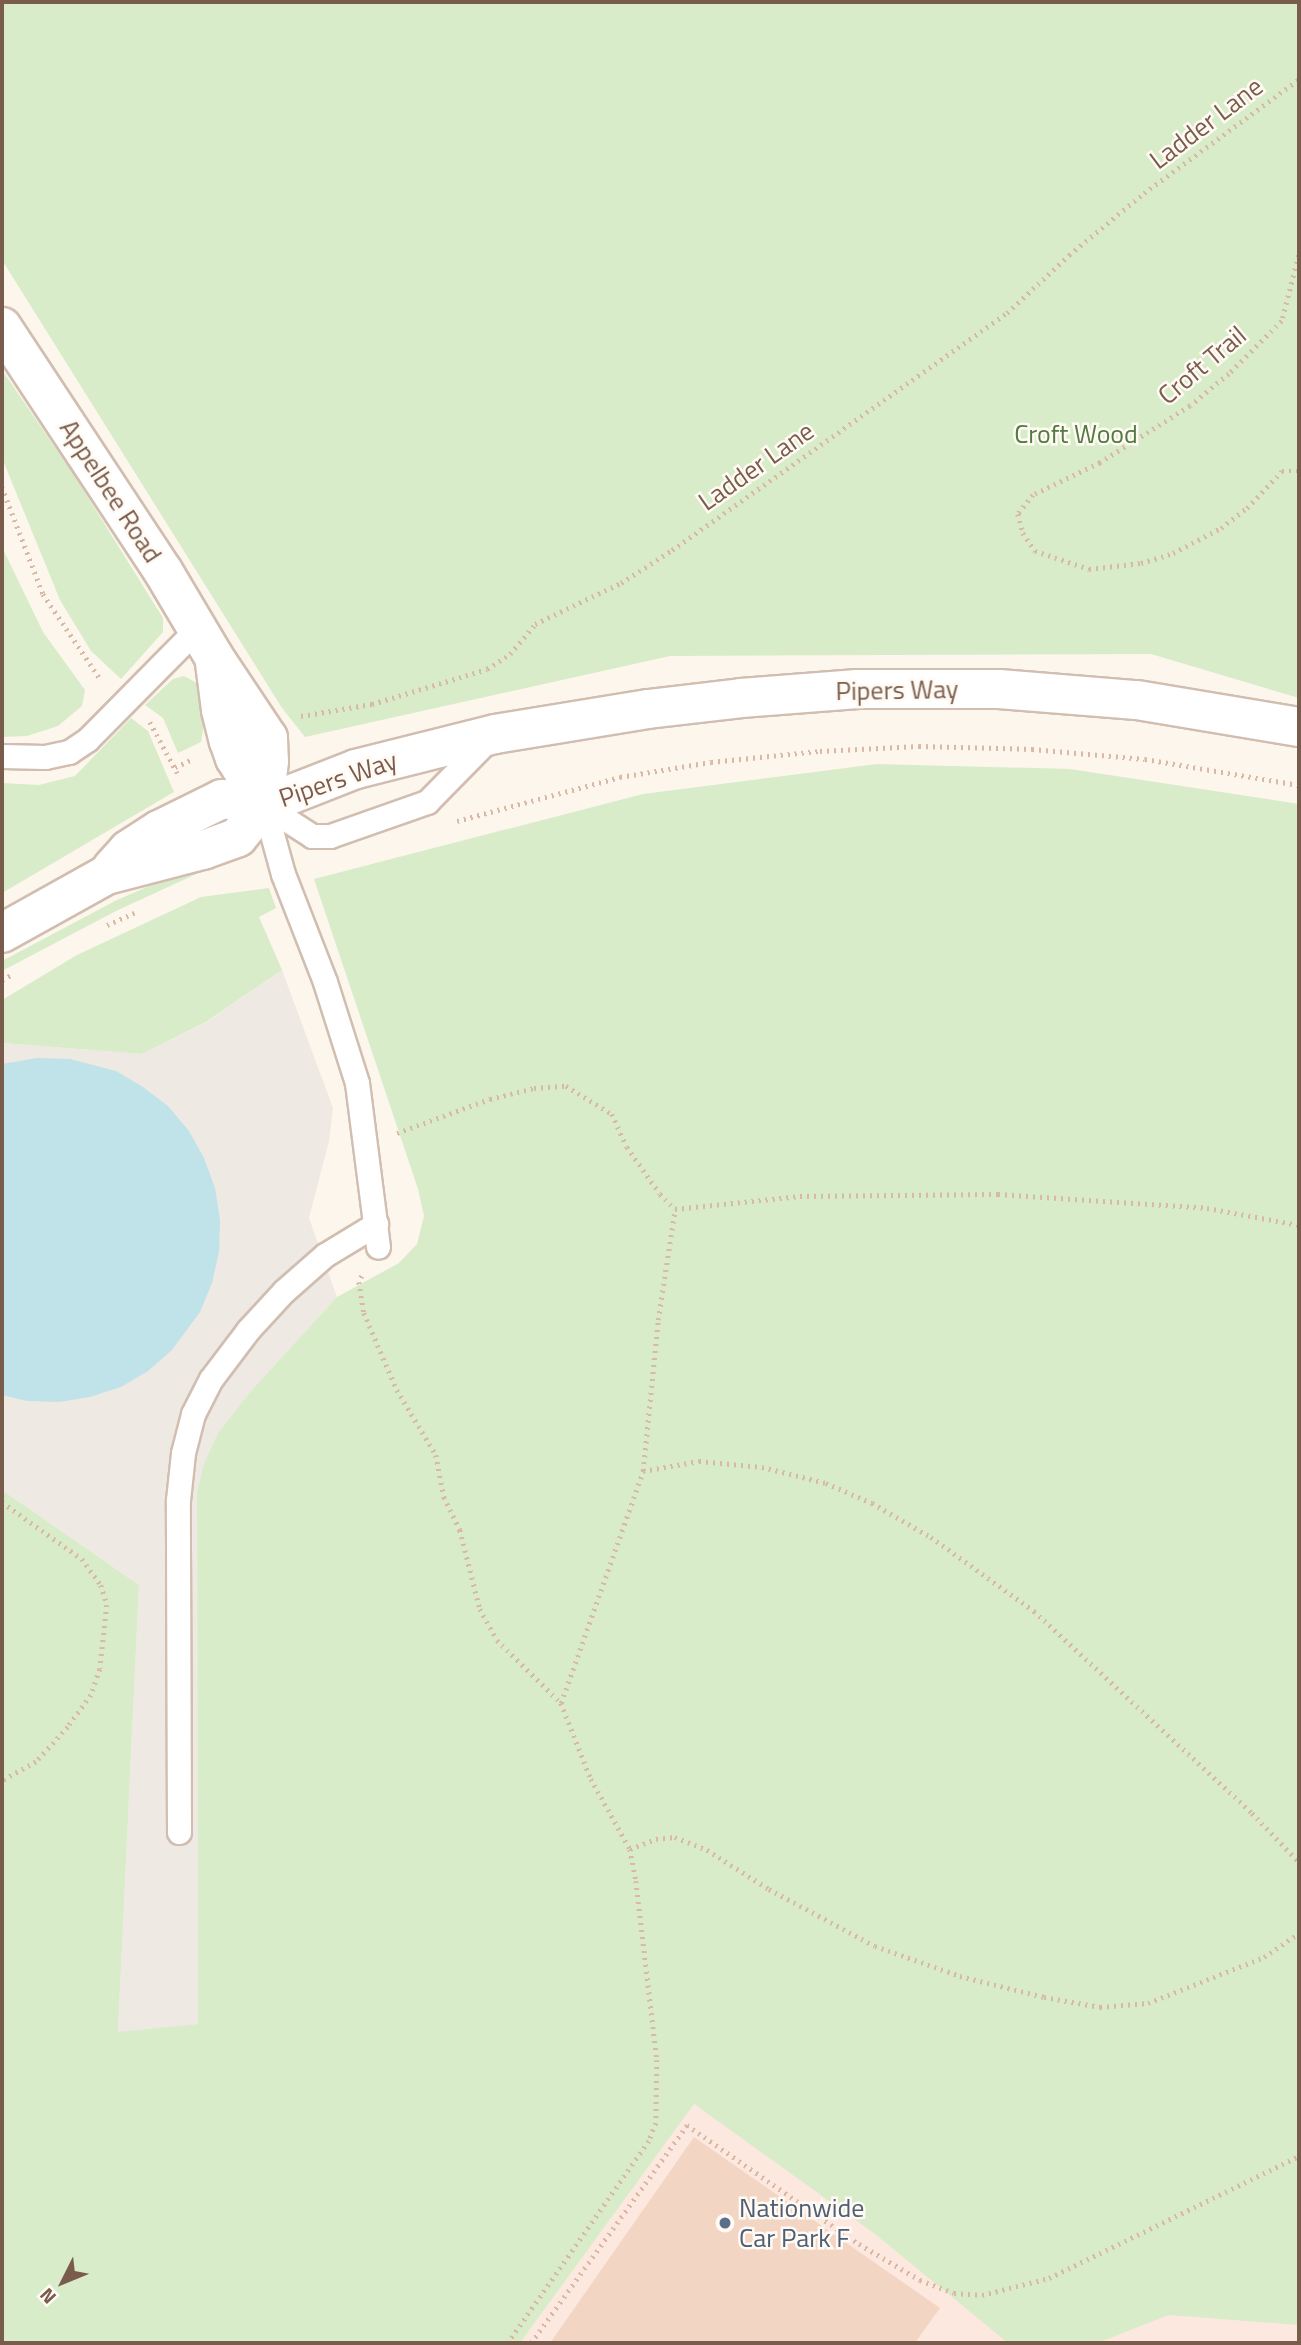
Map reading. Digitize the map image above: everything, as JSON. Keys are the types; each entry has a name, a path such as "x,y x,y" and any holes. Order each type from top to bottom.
{"main road":[{"name":"Appelbee Road","path":"2,327 206,643 245,734 268,738 269,761 264,805"},
{"name":"Pipers Way","path":"2,933 106,875 128,850 194,811 222,799 264,805 356,769 495,734 741,698 858,689 947,688 1045,691 1137,700 1299,727"}],"lane":[{"path":"2,756 45,757 69,752 206,643"},
{"name":"Pipers Way","path":"264,805 312,836 330,836 428,802 495,734"},
{"path":"264,805 282,874 349,1055 366,1145 378,1248"},
{"path":"179,1832 178,1500 183,1453 193,1414 226,1360 284,1291 325,1255 376,1223"}],"path":[{"name":"Ladder Lane","path":"175,767 275,720 372,704 487,669 510,654 535,625 621,583 672,550 1007,313 1069,255 1144,193 1299,79"},
{"name":"Croft Trail","path":"1299,255 1282,321 1229,374 1191,405 1100,463 1033,495 1018,514 1023,533 1035,551 1089,569 1140,563 1173,553 1221,528 1247,508 1282,471 1299,471"},
{"path":"452,822 547,794 633,775 711,762 881,748 1032,749 1145,759 1299,785"},
{"path":"100,929 146,907"},
{"path":"2,980 24,968"},
{"path":"366,1145 490,1099 534,1088 566,1086 612,1114 627,1147 660,1194 675,1209"},
{"path":"675,1209 800,1196 998,1194 1207,1208 1299,1225"},
{"path":"561,1703 643,1471 658,1320 675,1209"},
{"path":"378,1248 359,1282 364,1313 397,1390 436,1455 444,1497 460,1530 480,1609 497,1640 561,1703 591,1779 630,1849 657,2060 656,2123 649,2141 508,2343"},
{"path":"643,1471 699,1461 762,1467 826,1483 872,1503 931,1537 1034,1611 1252,1814 1299,1862"},
{"path":"2,1502 82,1559 101,1585 107,1605 100,1669 91,1695 68,1727 36,1762 2,1781"},
{"path":"630,1849 656,1839 676,1837 707,1850 769,1889 875,1947 960,1976 1044,1997 1100,2007 1148,2003 1264,1957 1299,1933"},
{"path":"531,2343 687,2125 859,2244 910,2274 954,2292 982,2295 1049,2278 1299,2156"}],"shaded area":[{"path":"282,970 333,1108 329,1141 309,1218 337,1297 249,1393 218,1433 197,1493 198,2024 118,2033 139,1585 2,1490 2,1043 142,1054 207,1022"},
{"path":"693,2104 720,2121 1299,2144 1299,2343 520,2343"}],"green space":[{"name":"Croft Wood","path":"2,2 1299,2 1299,698 1151,654 670,656 305,737 282,708 2,260"},
{"path":"2,370 74,475 163,618 163,632 121,679 91,651 60,600 2,458"},
{"path":"2,547 43,632 85,690 82,706 58,726 27,736 2,737"},
{"path":"184,676 197,683 204,724 201,742 178,753 163,718 145,705 173,679"},
{"path":"131,718 148,731 174,792 2,893 2,783 39,785 75,776"},
{"path":"877,764 1070,769 1299,804 1299,2325 1169,2315 1097,2343 1008,2343 875,2234 694,2104 520,2343 2,2343 2,1490 139,1585 118,2032 198,2024 197,1493 204,1464 218,1433 249,1393 337,1297 399,1263 417,1244 424,1216 418,1189 314,879 643,794"},
{"path":"201,863 205,870 116,911 2,971 2,961 115,901"},
{"path":"269,888 276,908 259,917 282,970 206,1022 142,1054 2,1043 2,1000 77,955 201,897"}],"water":[{"path":"37,1058 70,1059 116,1071 168,1106 189,1131 204,1158 215,1188 220,1220 219,1252 212,1283 200,1312 172,1350 148,1371 121,1387 90,1397 59,1402 27,1401 2,1395 2,1064"}],"building":[{"name":"Nationwide Car Park F","path":"694,2137 940,2308 915,2343 550,2343"}],"place":[{"name":"Nationwide Car Park F","path":"725,2223"}]}
